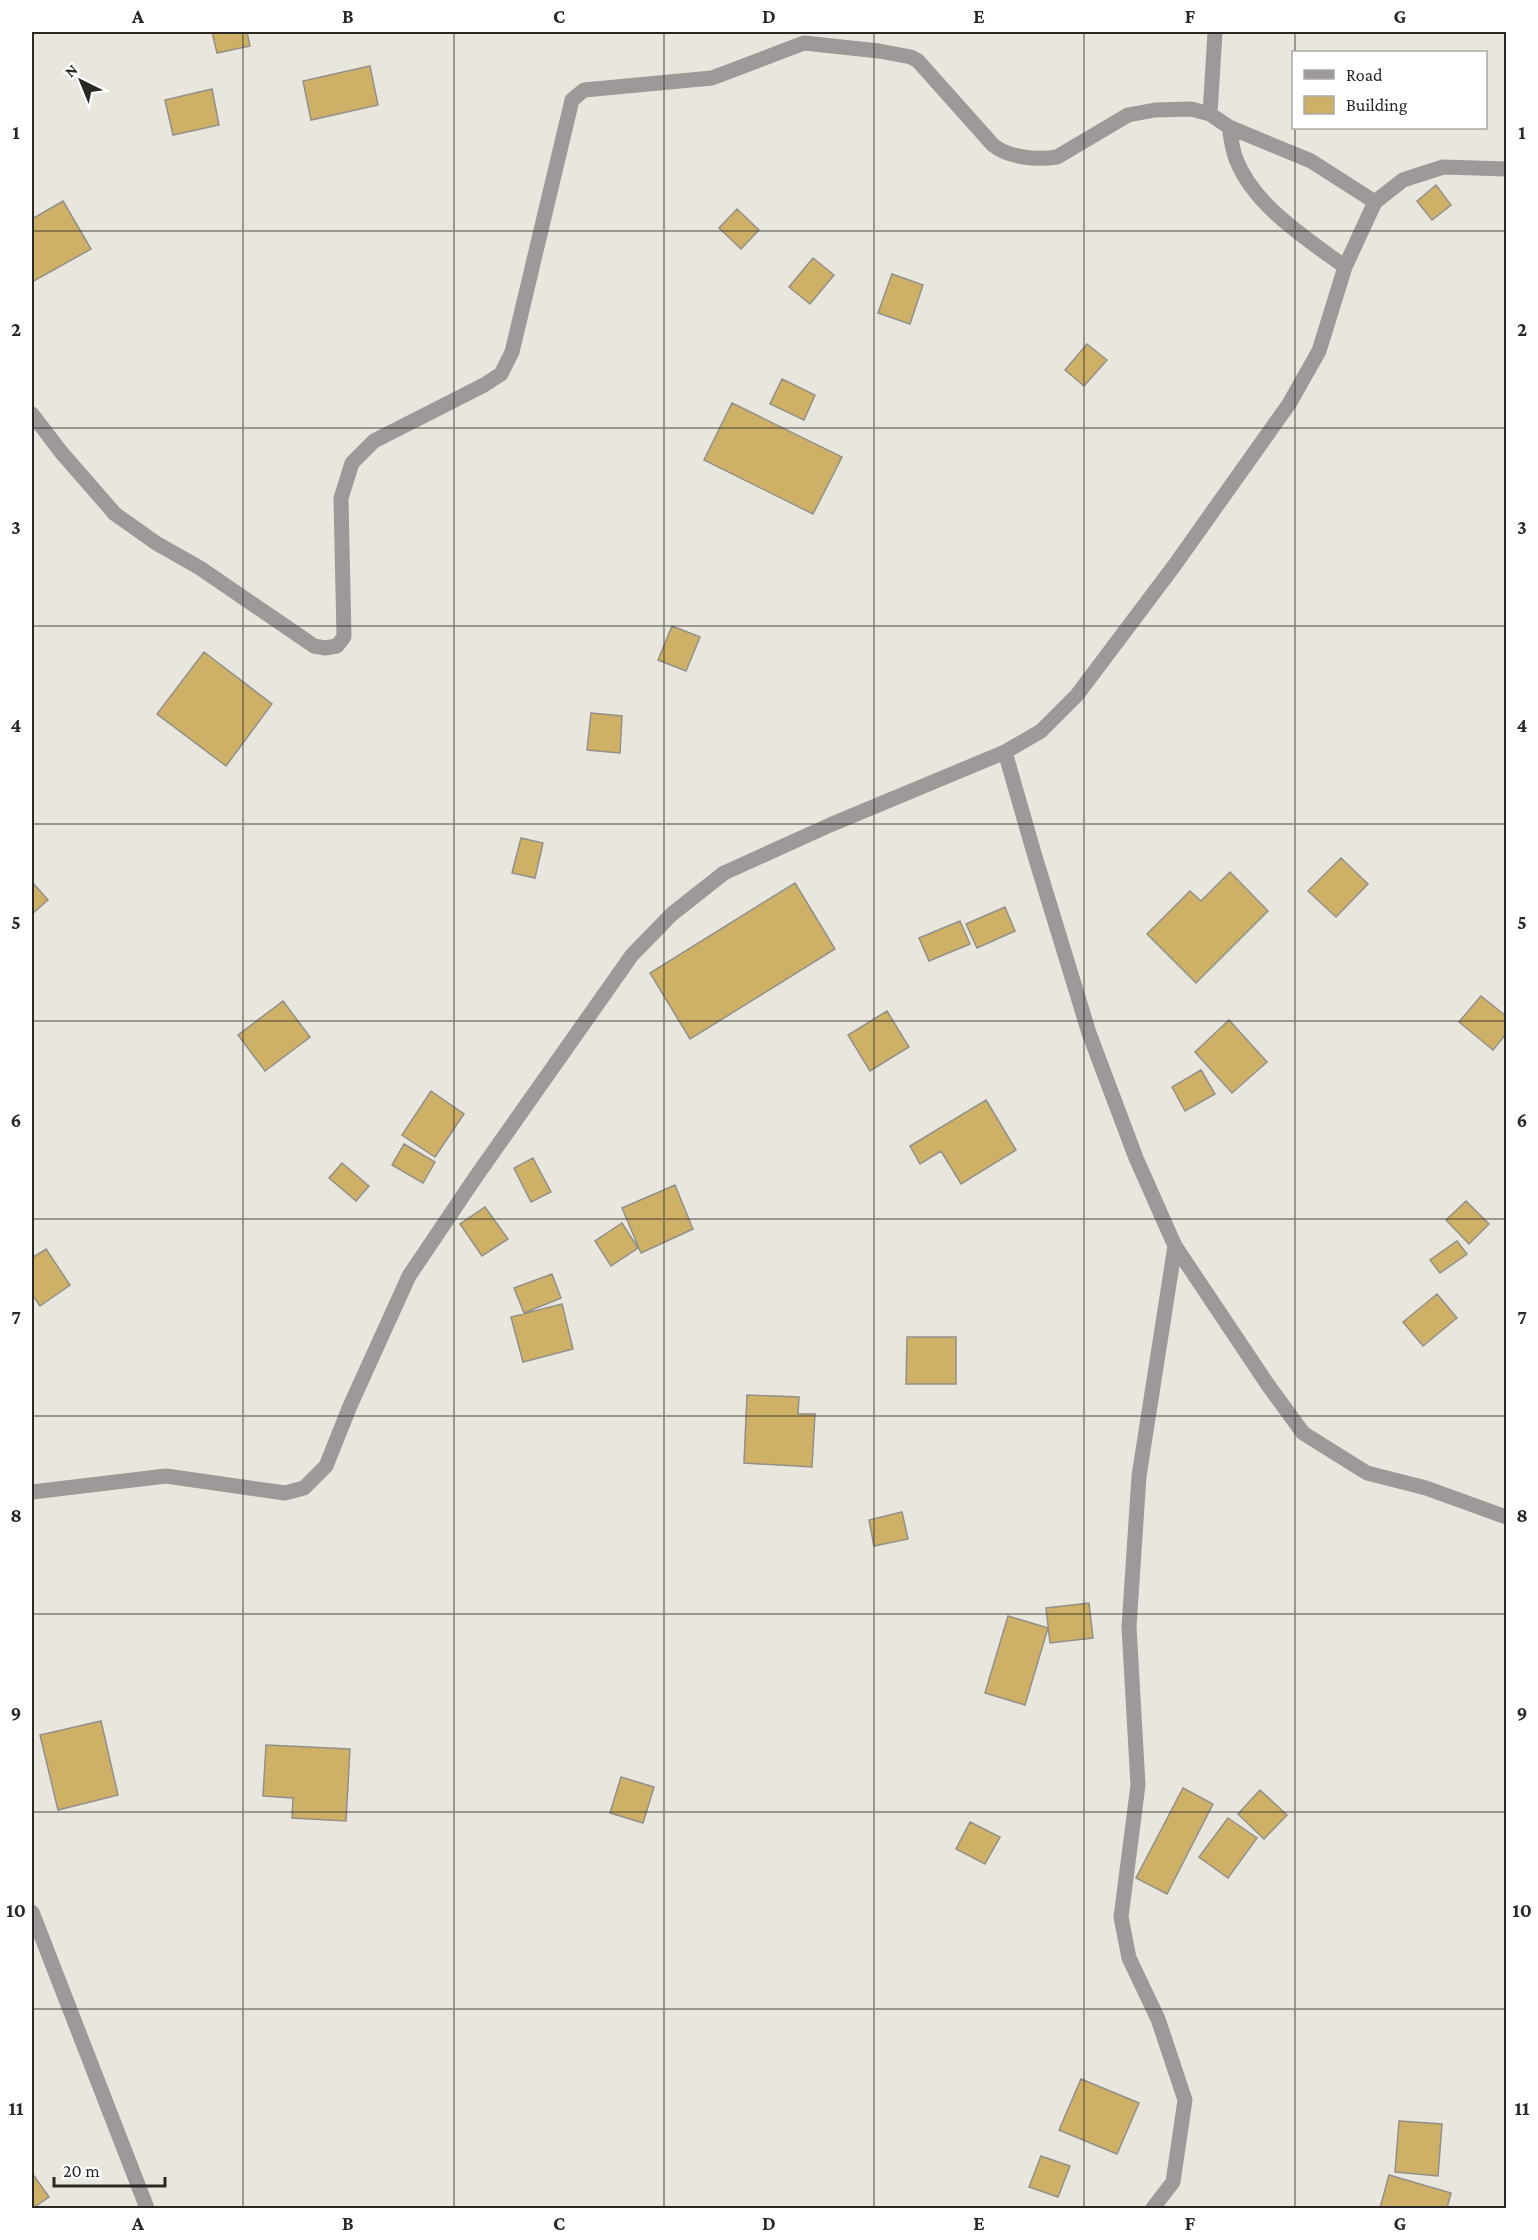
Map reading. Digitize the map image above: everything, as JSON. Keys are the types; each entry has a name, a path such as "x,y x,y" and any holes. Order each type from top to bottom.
{"street":[{"path":"1210,114 1215,32"},
{"path":"32,414 115,514 156,543 200,568 314,646 324,648 337,646 344,637 341,498 352,463 374,441 501,374 512,352 572,100 584,90 712,78 804,43 879,51 911,57 918,61 1001,151 1047,159 1057,157 1128,115 1155,110 1191,109 1210,114 1229,127 1311,161 1376,202"},
{"path":"1229,127 1235,158 1248,181 1264,202 1307,239 1345,267"},
{"path":"32,1492 166,1476 285,1493 304,1488 326,1466 350,1406 409,1276 632,955 672,914 724,873 830,825 1005,752 1041,731 1077,695 1174,566 1289,404 1318,351 1345,267 1376,202 1402,180 1443,167 1506,169"},
{"path":"1005,752 1089,1033 1136,1158 1175,1246 1303,1433 1367,1473 1426,1488 1506,1517"},
{"path":"1153,2208 1173,2182 1185,2100 1158,2019 1129,1958 1121,1917 1138,1785 1129,1627 1138,1476 1175,1246"},
{"path":"32,1912 147,2208"}],"building":[{"path":"212,32 247,32 250,46 217,53"},
{"path":"370,66 378,105 311,120 303,81"},
{"path":"212,89 219,125 173,135 165,100"},
{"path":"1436,185 1451,205 1432,220 1417,201"},
{"path":"63,201 91,249 32,282 32,219"},
{"path":"737,209 759,230 741,249 719,228"},
{"path":"813,258 834,275 810,304 789,287"},
{"path":"892,274 923,285 910,324 878,313"},
{"path":"1087,344 1107,360 1084,386 1065,370"},
{"path":"782,379 815,395 804,420 770,404"},
{"path":"732,403 842,457 813,514 704,460"},
{"path":"672,626 700,637 686,671 658,660"},
{"path":"204,652 272,704 226,766 157,714"},
{"path":"591,713 622,716 620,753 587,750"},
{"path":"521,838 543,843 535,878 512,873"},
{"path":"1341,858 1368,884 1336,917 1308,891"},
{"path":"1230,872 1268,911 1196,983 1147,934 1190,891 1201,901"},
{"path":"32,882 48,900 32,914"},
{"path":"795,883 835,949 690,1039 650,973"},
{"path":"1005,907 1015,931 977,948 966,924"},
{"path":"960,921 970,944 929,961 919,938"},
{"path":"1481,996 1506,1016 1506,1034 1493,1050 1459,1022"},
{"path":"283,1001 310,1037 265,1071 238,1035"},
{"path":"887,1011 909,1047 870,1071 848,1035"},
{"path":"1229,1020 1267,1062 1232,1093 1195,1052"},
{"path":"1201,1070 1215,1094 1185,1111 1172,1087"},
{"path":"431,1091 464,1114 435,1157 402,1135"},
{"path":"986,1100 1016,1150 961,1184 941,1151 920,1164 910,1146"},
{"path":"404,1144 435,1162 423,1183 392,1165"},
{"path":"533,1158 551,1192 531,1202 514,1168"},
{"path":"342,1163 369,1186 356,1201 329,1178"},
{"path":"675,1185 693,1229 641,1253 622,1208"},
{"path":"1466,1201 1489,1224 1469,1244 1446,1220"},
{"path":"485,1207 508,1239 482,1256 460,1224"},
{"path":"622,1223 638,1248 611,1266 595,1241"},
{"path":"1457,1241 1467,1254 1440,1273 1430,1260"},
{"path":"46,1249 70,1285 40,1306 32,1294 32,1258"},
{"path":"552,1274 561,1298 524,1313 514,1288"},
{"path":"1437,1294 1457,1318 1423,1346 1403,1322"},
{"path":"562,1304 573,1349 523,1362 511,1317"},
{"path":"907,1337 956,1337 956,1384 906,1384"},
{"path":"747,1395 799,1397 798,1414 815,1414 812,1467 744,1463"},
{"path":"902,1512 908,1539 874,1546 869,1520"},
{"path":"1089,1603 1093,1638 1050,1643 1046,1608"},
{"path":"1008,1616 1048,1628 1025,1705 985,1693"},
{"path":"101,1721 118,1795 58,1810 40,1735"},
{"path":"266,1745 350,1749 346,1821 292,1818 293,1798 263,1796"},
{"path":"621,1777 654,1787 643,1823 610,1813"},
{"path":"1183,1788 1213,1804 1167,1894 1136,1878"},
{"path":"1260,1790 1287,1815 1264,1839 1238,1814"},
{"path":"1228,1818 1257,1838 1228,1878 1199,1857"},
{"path":"970,1822 1000,1837 985,1864 956,1849"},
{"path":"1081,2079 1139,2103 1117,2154 1059,2130"},
{"path":"1399,2121 1442,2124 1438,2176 1395,2172"},
{"path":"1041,2156 1070,2166 1058,2197 1029,2187"},
{"path":"32,2173 49,2197 33,2208 32,2208"},
{"path":"1389,2175 1451,2193 1447,2208 1380,2208"}]}
